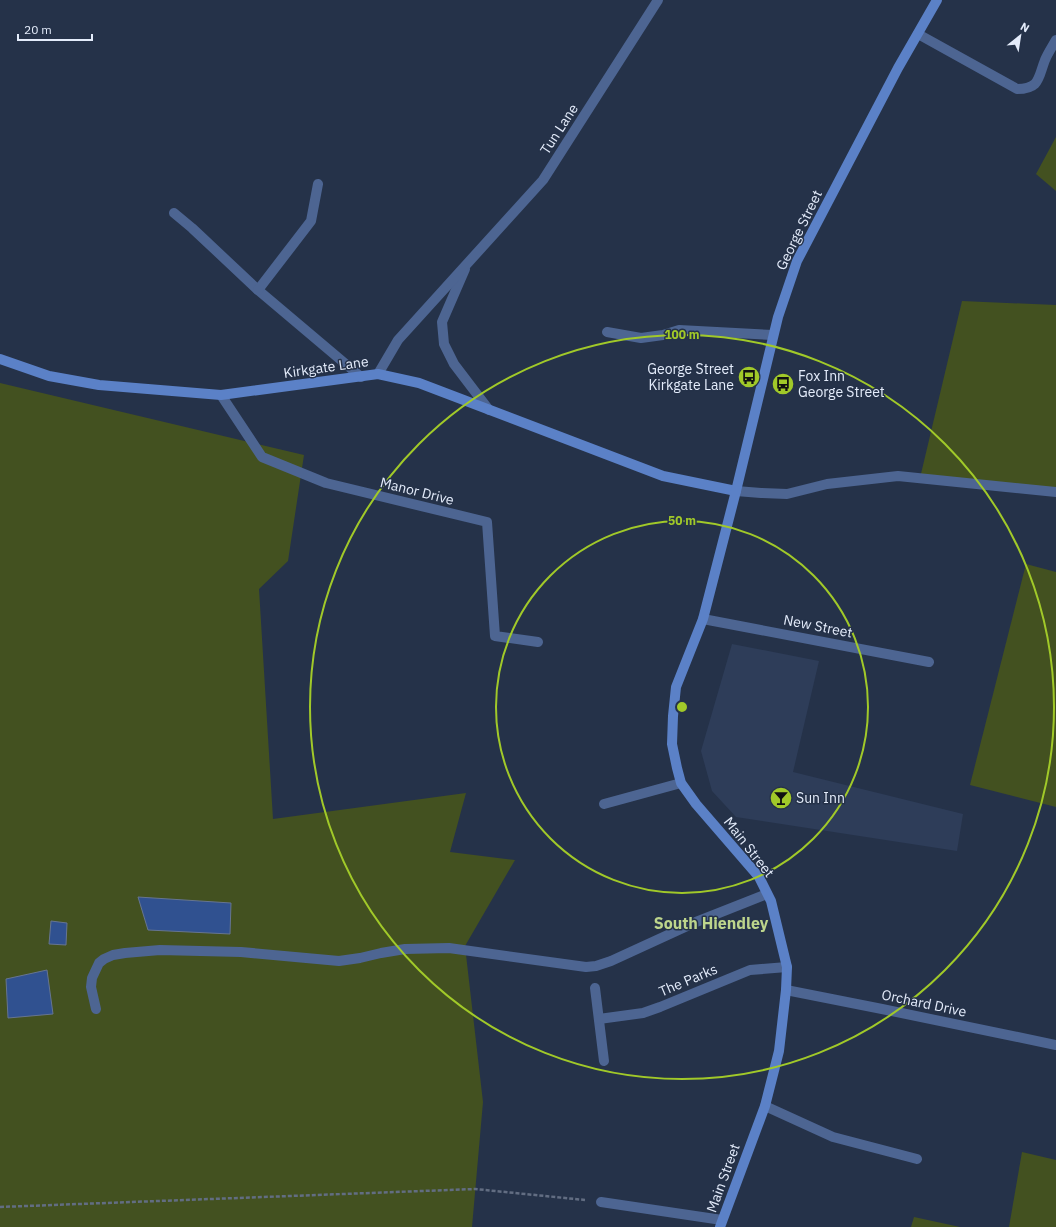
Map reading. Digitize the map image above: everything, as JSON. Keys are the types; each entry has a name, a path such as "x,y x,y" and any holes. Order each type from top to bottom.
{"street":[{"name":"Tun Lane","path":"378,374 398,340 543,180 658,0"},
{"name":"George Street","path":"736,491 773,335 796,262 895,75 937,0"},
{"path":"918,34 1017,89 1026,89 1034,85 1045,59 1056,40"},
{"path":"258,290 282,261 311,221 318,184"},
{"path":"174,213 258,290 361,377"},
{"name":"Tun Lane","path":"468,262 442,322 444,344 454,364 489,410"},
{"path":"607,332 641,338 663,335 679,330 773,335"},
{"name":"Kirkgate Lane","path":"0,359 49,376 99,385 221,395 378,374 419,383 663,476 736,491"},
{"name":"Manor Drive","path":"221,395 262,457 326,483 487,522 495,636 538,642"},
{"path":"736,491 787,494 827,484 898,476 1056,492"},
{"name":"Main Street","path":"721,1223 765,1106 779,1051 787,967 771,901 759,877 696,804 681,783 672,744 676,687 703,619 736,491"},
{"name":"New Street","path":"703,619 928,662"},
{"path":"604,804 681,783"},
{"path":"96,1009 91,987 92,978 98,963 104,959 125,953 160,950 241,952 339,961 405,949 449,948 586,967 596,966 611,961 696,922 767,894"},
{"name":"The Parks","path":"599,1019 643,1013 750,970 787,967"},
{"path":"595,988 604,1061"},
{"name":"Orchard Drive","path":"786,990 1056,1046"},
{"path":"765,1106 833,1137 917,1159"},
{"path":"601,1202 721,1223"}],"path":[{"path":"0,1206 475,1189 601,1202"}],"shaded area":[{"path":"732,644 819,661 793,772 963,814 957,851 736,817 712,791 701,751"}],"green space":[{"path":"1056,137 1056,191 1036,174"},
{"path":"962,301 1056,305 1056,494 920,478"},
{"path":"0,383 304,455 288,561 259,589 273,819 466,793 450,852 515,860 465,946 483,1102 472,1227 0,1227"},
{"path":"1026,564 1056,572 1056,807 970,785"},
{"path":"1022,1152 1056,1160 1056,1227 1009,1227"},
{"path":"914,1217 960,1227 911,1227"}],"building":[{"path":"138,897 231,903 230,934 148,930"},
{"path":"51,921 67,923 66,945 49,944"},
{"path":"47,970 53,1014 8,1018 6,979"}],"place":[{"name":"George Street Kirkgate Lane","path":"749,377"},
{"name":"Fox Inn George Street","path":"783,384"},
{"name":"Sun Inn","path":"781,798"}],"district":[{"name":"South Hiendley","path":"711,923"}]}
